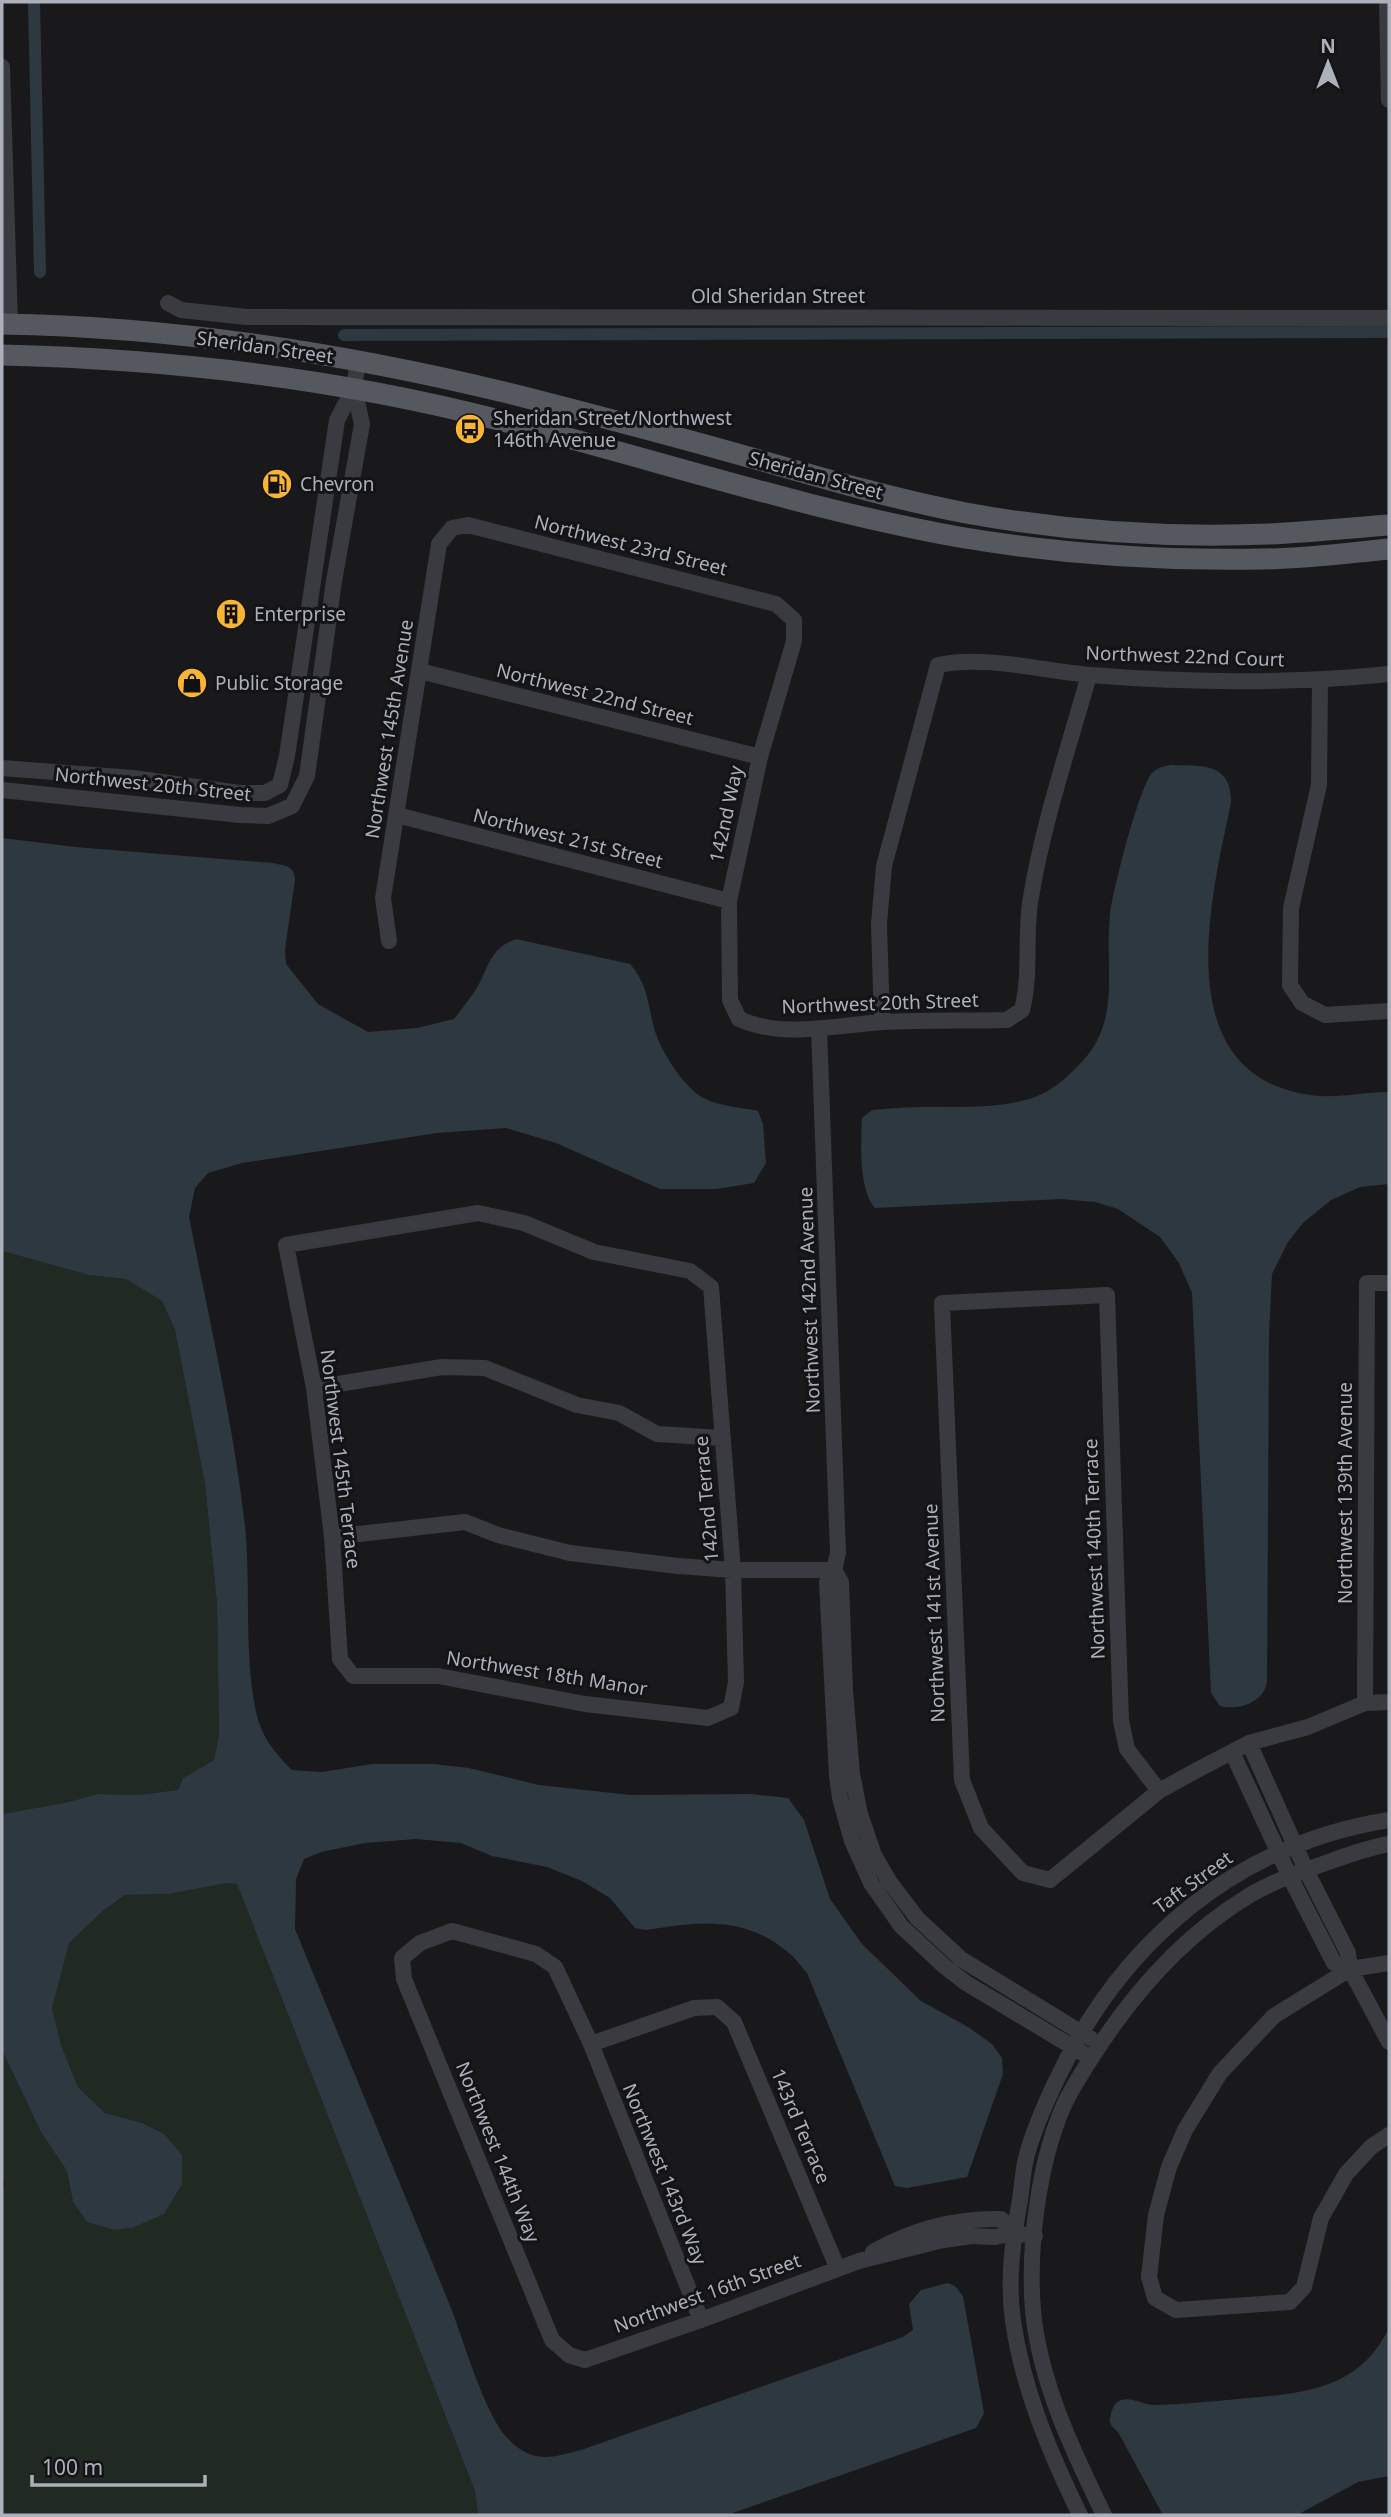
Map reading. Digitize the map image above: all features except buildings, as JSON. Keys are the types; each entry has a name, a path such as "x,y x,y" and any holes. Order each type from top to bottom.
{"main road":[{"name":"Sheridan Street","path":"6,324 132,329 358,361 518,396 846,484 965,512 1052,525 1146,533 1268,534 1389,524"},
{"path":"6,324 22,353 42,338 84,327"},
{"name":"Sheridan Street","path":"22,353 197,366 354,388 497,419 849,514 959,537 1050,550 1144,558 1265,559 1389,549"}],"street":[{"path":"1387,2 1389,100"},
{"path":"2,67 6,324"},
{"name":"Old Sheridan Street","path":"168,303 181,310 247,317 1389,318"},
{"path":"354,388 358,361"},
{"name":"Northwest 20th Street","path":"2,790 240,816 268,816 292,806 307,776 332,594 362,424 354,388"},
{"name":"Northwest 20th Street","path":"2,768 133,778 239,793 265,793 281,785 337,420 354,388"},
{"name":"Northwest 23rd Street","path":"452,528 468,525 776,604 793,620"},
{"name":"Northwest 145th Avenue","path":"389,942 383,898 439,544 452,528"},
{"name":"142nd Way","path":"738,1019 730,1000 729,901 760,757 794,640 793,620"},
{"name":"Northwest 22nd Court","path":"882,1022 880,924 884,866 938,665 963,660 1088,675 1189,681 1320,681 1389,674"},
{"name":"Northwest 22nd Street","path":"420,671 760,757"},
{"name":"Northwest 20th Street","path":"738,1019 757,1028 819,1029 882,1022 1007,1020 1022,1010 1026,994 1030,905 1044,837 1088,675"},
{"path":"1320,681 1319,785 1292,908 1290,985 1302,1003 1325,1015 1389,1011"},
{"name":"Northwest 21st Street","path":"397,816 729,901"},
{"name":"Northwest 142nd Avenue","path":"819,1029 838,1527 838,1553 827,1583 836,1776 846,1825 859,1860 885,1905 920,1946 966,1983 1072,2048 1096,2051"},
{"name":"142nd Terrace","path":"286,1245 478,1213 524,1223 594,1252 690,1271 711,1287 733,1570 736,1682 731,1708"},
{"name":"Northwest 145th Terrace","path":"286,1245 314,1388 332,1537 340,1659 353,1676"},
{"name":"Northwest 139th Avenue","path":"1365,1703 1367,1283 1389,1283"},
{"name":"Northwest 141st Avenue","path":"1107,1295 942,1303 962,1780 981,1828 1023,1873 1050,1880 1159,1791"},
{"name":"Northwest 140th Terrace","path":"1107,1295 1121,1721 1127,1749 1159,1791"},
{"path":"314,1388 442,1367 485,1368 577,1405 619,1413 657,1434 722,1438"},
{"path":"332,1537 465,1522 498,1535 569,1553 733,1570 834,1570"},
{"name":"Northwest 142nd Avenue","path":"834,1570 841,1583 845,1690 852,1774 860,1814 874,1855 903,1901 939,1940 961,1959 1081,2033 1096,2051"},
{"name":"Northwest 18th Manor","path":"353,1676 438,1676 585,1704 708,1718 731,1708"},
{"path":"1159,1791 1249,1743 1308,1727 1365,1703 1389,1702"},
{"path":"1249,1743 1306,1870 1348,1953 1350,1969 1389,2042"},
{"path":"1232,1752 1290,1877 1334,1963 1350,1969"},
{"name":"Taft Street","path":"1072,2048 1111,1988 1141,1951 1175,1918 1239,1872 1279,1853 1359,1825 1389,1820"},
{"path":"1104,2515 1061,2421 1044,2367 1034,2313 1032,2262 1035,2236 1047,2153 1063,2106 1118,2017 1156,1971 1189,1939 1252,1893 1370,1847 1389,1844"},
{"name":"Northwest 143rd Way","path":"402,1958 420,1943 452,1931 536,1954 555,1967 591,2044 701,2320"},
{"name":"Northwest 144th Way","path":"402,1958 404,1979 552,2340 569,2355"},
{"path":"1389,1963 1350,1969 1274,2016 1220,2073 1185,2130 1169,2167 1156,2214 1149,2277 1155,2298 1176,2310 1290,2302 1304,2287 1321,2218 1346,2174 1371,2147 1389,2135"},
{"name":"143rd Terrace","path":"591,2044 694,2008 717,2007 734,2022 837,2267"},
{"path":"1072,2048 1044,2107 1027,2157 1011,2267 1013,2319 1024,2375 1041,2430 1080,2515"},
{"name":"Northwest 16th Street","path":"569,2355 585,2360 701,2320 859,2261 898,2238 927,2228 956,2221 1002,2219 1014,2233 1035,2236"}],"shaded area":[{"path":"1171,765 1213,769 1221,773 1230,790 1231,803 1209,932 1209,977 1216,1018 1234,1054 1264,1080 1310,1095 1389,1092 1389,1184 1360,1187 1331,1200 1303,1223 1288,1242 1272,1274 1269,1334 1267,1682 1256,1700 1235,1707 1220,1706 1211,1693 1192,1293 1179,1263 1160,1237 1118,1209 1095,1202 1061,1199 875,1208 866,1189 862,1164 862,1118 872,1110 982,1106 1029,1099 1060,1082 1092,1049 1101,1032 1106,1013 1109,995 1110,915 1127,841 1140,798 1152,773"},
{"path":"2,838 75,847 273,863 288,867 293,871 295,880 285,949 286,964 318,1004 368,1032 417,1028 454,1019 475,991 494,954 516,939 630,964 643,985 660,1043 685,1082 706,1099 758,1111 763,1124 766,1163 754,1183 716,1189 660,1189 556,1143 506,1128 437,1133 242,1163 208,1173 195,1188 189,1217 227,1409 245,1526 250,1662 255,1707 268,1742 292,1770 322,1772 372,1764 433,1764 469,1768 539,1785 631,1795 751,1794 788,1798 804,1820 830,1899 862,1944 921,2001 968,2027 992,2044 1002,2058 1003,2074 967,2177 907,2188 895,2186 807,1973 790,1954 767,1938 734,1926 717,1924 646,1930 635,1928 610,1898 582,1881 547,1867 492,1856 461,1843 416,1839 365,1843 321,1852 304,1859 296,1879 295,1929 449,2303 482,2394 508,2439 534,2456 551,2457 570,2453 903,2337 913,2330 909,2304 921,2290 948,2283 955,2286 963,2296 984,2413 976,2428 727,2515 478,2515 475,2491 237,1884 227,1883 169,1894 125,1895 103,1911 69,1943 52,2008 61,2045 78,2087 105,2113 143,2123 164,2134 182,2155 182,2184 164,2214 132,2228 114,2230 87,2222 73,2202 67,2171 41,2132 2,2050 2,1814 97,1794 137,1795 178,1790 183,1778 214,1760 219,1735 217,1603 205,1484 175,1330 162,1301 126,1279 89,1275 2,1251"},
{"path":"2,1251 89,1275 126,1279 162,1301 175,1330 205,1484 217,1603 219,1735 214,1760 183,1778 178,1790 137,1795 97,1794 2,1814"},
{"path":"227,1883 237,1884 475,2491 478,2515 5,2515 2,2509 2,2201 5,2183 2,2174 2,2050 41,2132 67,2171 73,2202 87,2222 114,2230 132,2228 164,2134 144,2123 105,2113 78,2087 61,2045 52,2008 69,1943 103,1911 126,1895 169,1894"},
{"path":"1389,2328 1389,2476 1358,2482 1297,2515 1163,2515 1118,2432 1111,2424 1110,2417 1114,2407 1123,2399 1152,2405 1191,2403 1270,2396 1330,2384 1363,2364"}],"waterway":[{"path":"34,2 40,272"},
{"path":"344,335 1389,332"}],"place":[{"name":"Sheridan Street/Northwest 146th Avenue","path":"470,429"},
{"name":"Chevron","path":"277,484"},
{"name":"Enterprise","path":"231,614"},
{"name":"Public Storage","path":"192,683"}]}
